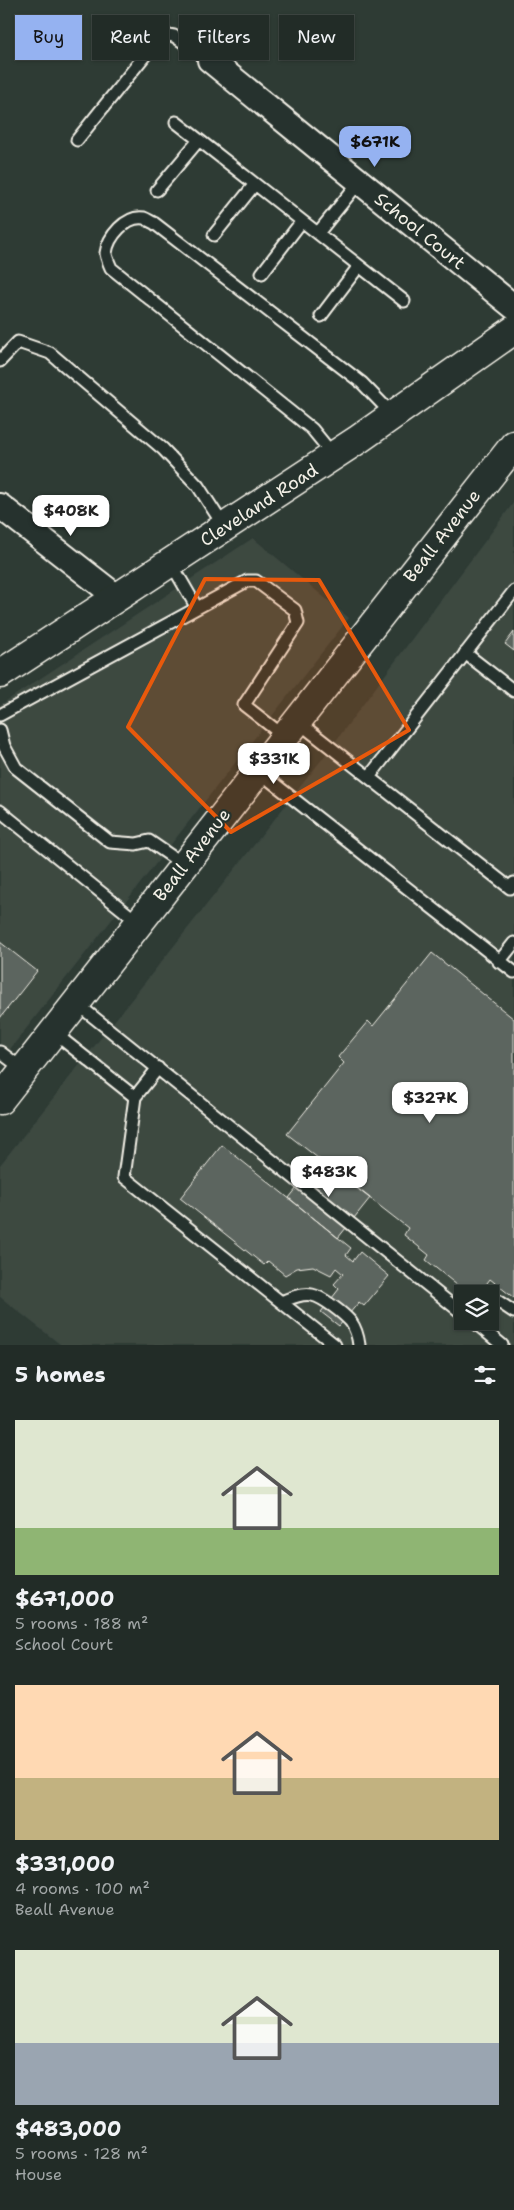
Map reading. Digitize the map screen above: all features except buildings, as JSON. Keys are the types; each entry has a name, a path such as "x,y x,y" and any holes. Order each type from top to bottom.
{"street":[{"name":"School Court","path":"210,60 514,307"},
{"name":"Cleveland Road","path":"0,674 334,456 514,330"},
{"name":"Beall Avenue","path":"0,1100 514,445"},
{"path":"0,506 118,598"}],"lane":[{"path":"77,140 162,34 174,36 179,39"},
{"path":"176,122 404,301"},
{"path":"157,190 198,140"},
{"path":"318,234 360,181"},
{"path":"214,235 255,184"},
{"path":"334,456 312,429 110,268 106,254 111,239 121,227 133,219 144,218 154,223 362,382 393,415"},
{"path":"262,273 302,221"},
{"path":"321,316 359,266"},
{"path":"0,361 18,342 50,353 163,449 198,486 225,528"},
{"path":"171,563 197,608"},
{"path":"0,715 247,581 256,581 295,610 298,623 244,706 291,729 369,777 510,888 514,882"},
{"path":"369,777 514,591"},
{"path":"465,653 514,691"},
{"path":"0,730 4,746 16,768 110,842 136,844 149,840 184,866"},
{"path":"258,771 514,972"},
{"path":"0,811 139,923"},
{"path":"499,962 514,943"},
{"path":"76,1003 454,1307"},
{"path":"54,1032 135,1097"},
{"path":"0,1052 24,1070"},
{"path":"158,1068 135,1097 124,1177 335,1345"},
{"path":"281,1302 297,1296 311,1294 323,1299 351,1322 357,1334 359,1345"},
{"path":"499,1302 514,1312"},
{"path":"484,1330 502,1345"}],"highlighted area":[{"path":"205,579 319,580 409,730 231,832 128,727"}],"shaded area":[{"path":"514,502 514,1345 61,1345 0,1297 0,1165 323,758"},
{"path":"253,538 349,618 0,1062 0,705"}]}
